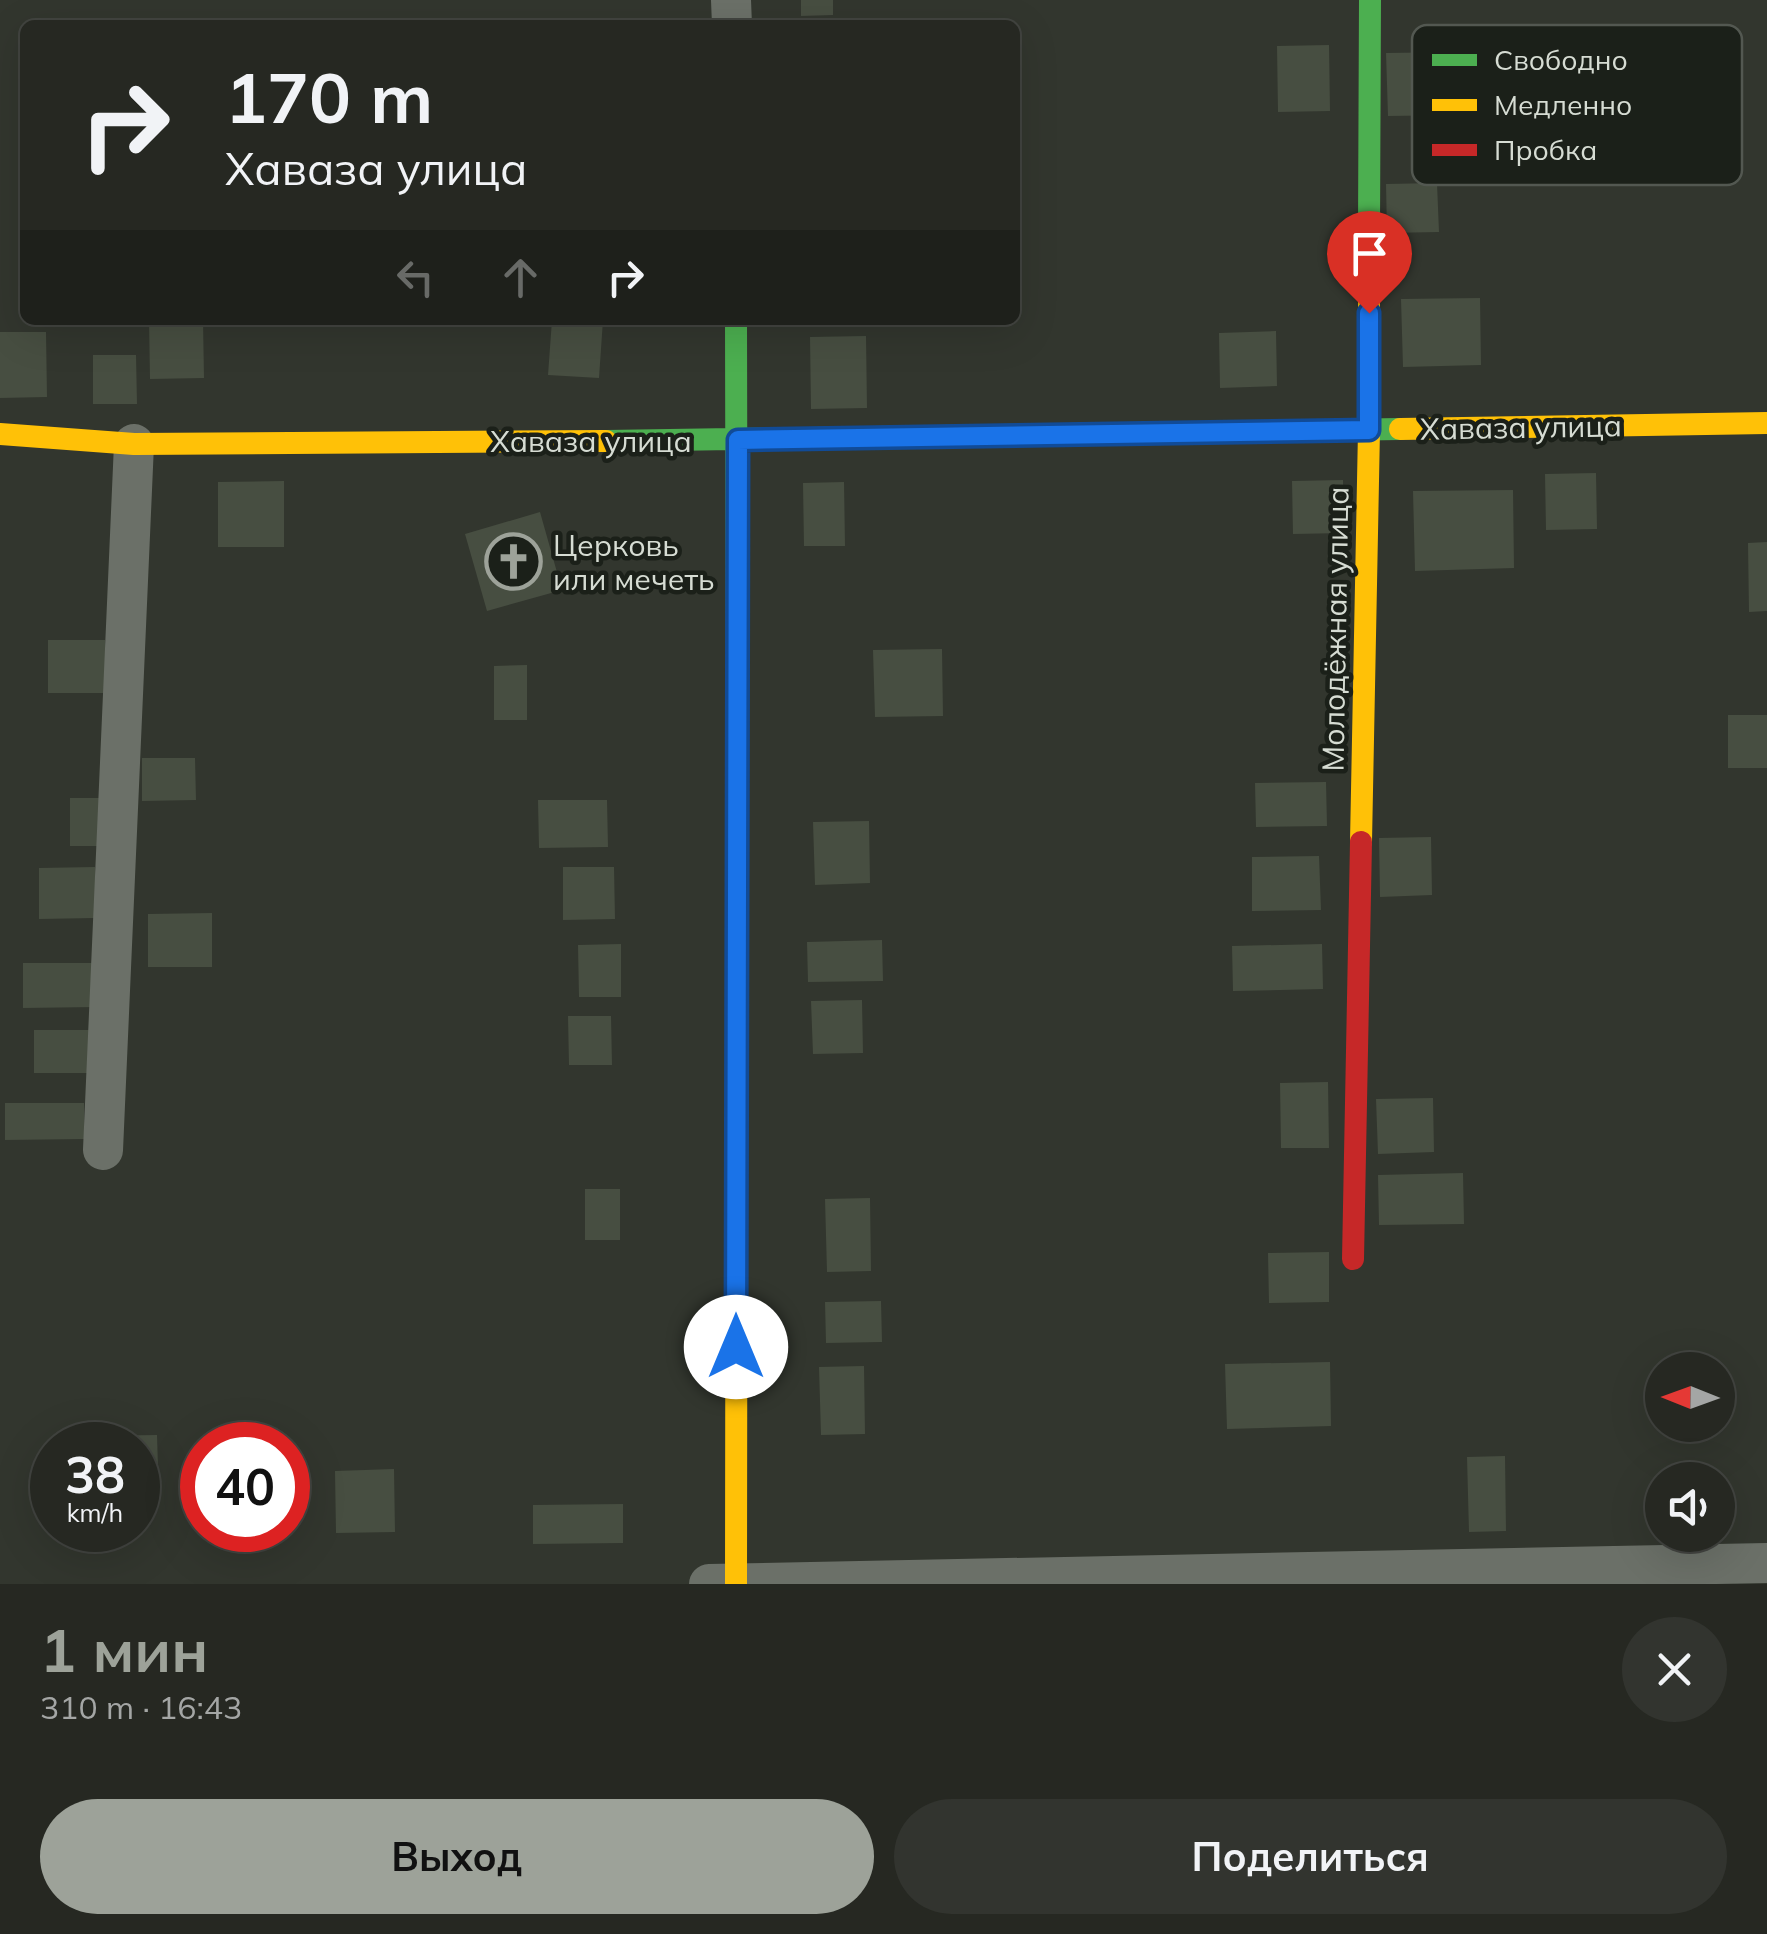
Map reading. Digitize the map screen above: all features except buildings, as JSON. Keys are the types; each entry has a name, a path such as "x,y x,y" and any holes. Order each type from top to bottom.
{"street":[{"name":"Молодёжная улица","path":"1353,1259 1369,430 1370,0"},
{"path":"736,325 736,1584"},
{"name":"Хаваза улица","path":"0,434 134,444 738,440 1767,423"},
{"path":"104,1150 134,444"},
{"path":"709,1584 1767,1564"}],"traffic: fast":[{"path":"1369,228 1370,0"},
{"path":"736,325 737,800"},
{"path":"606,441 1400,429"}],"traffic: slow":[{"path":"1361,842 1369,228"},
{"path":"1400,429 1767,423"},
{"path":"0,434 134,444 606,441"},
{"path":"736,1584 737,800"}],"traffic: jam":[{"path":"1353,1259 1361,842"}],"place":[{"name":"Церковь или мечеть","path":"514,562"}],"route":[{"path":"736,1347 738,440 1369,430 1369,313"}]}
